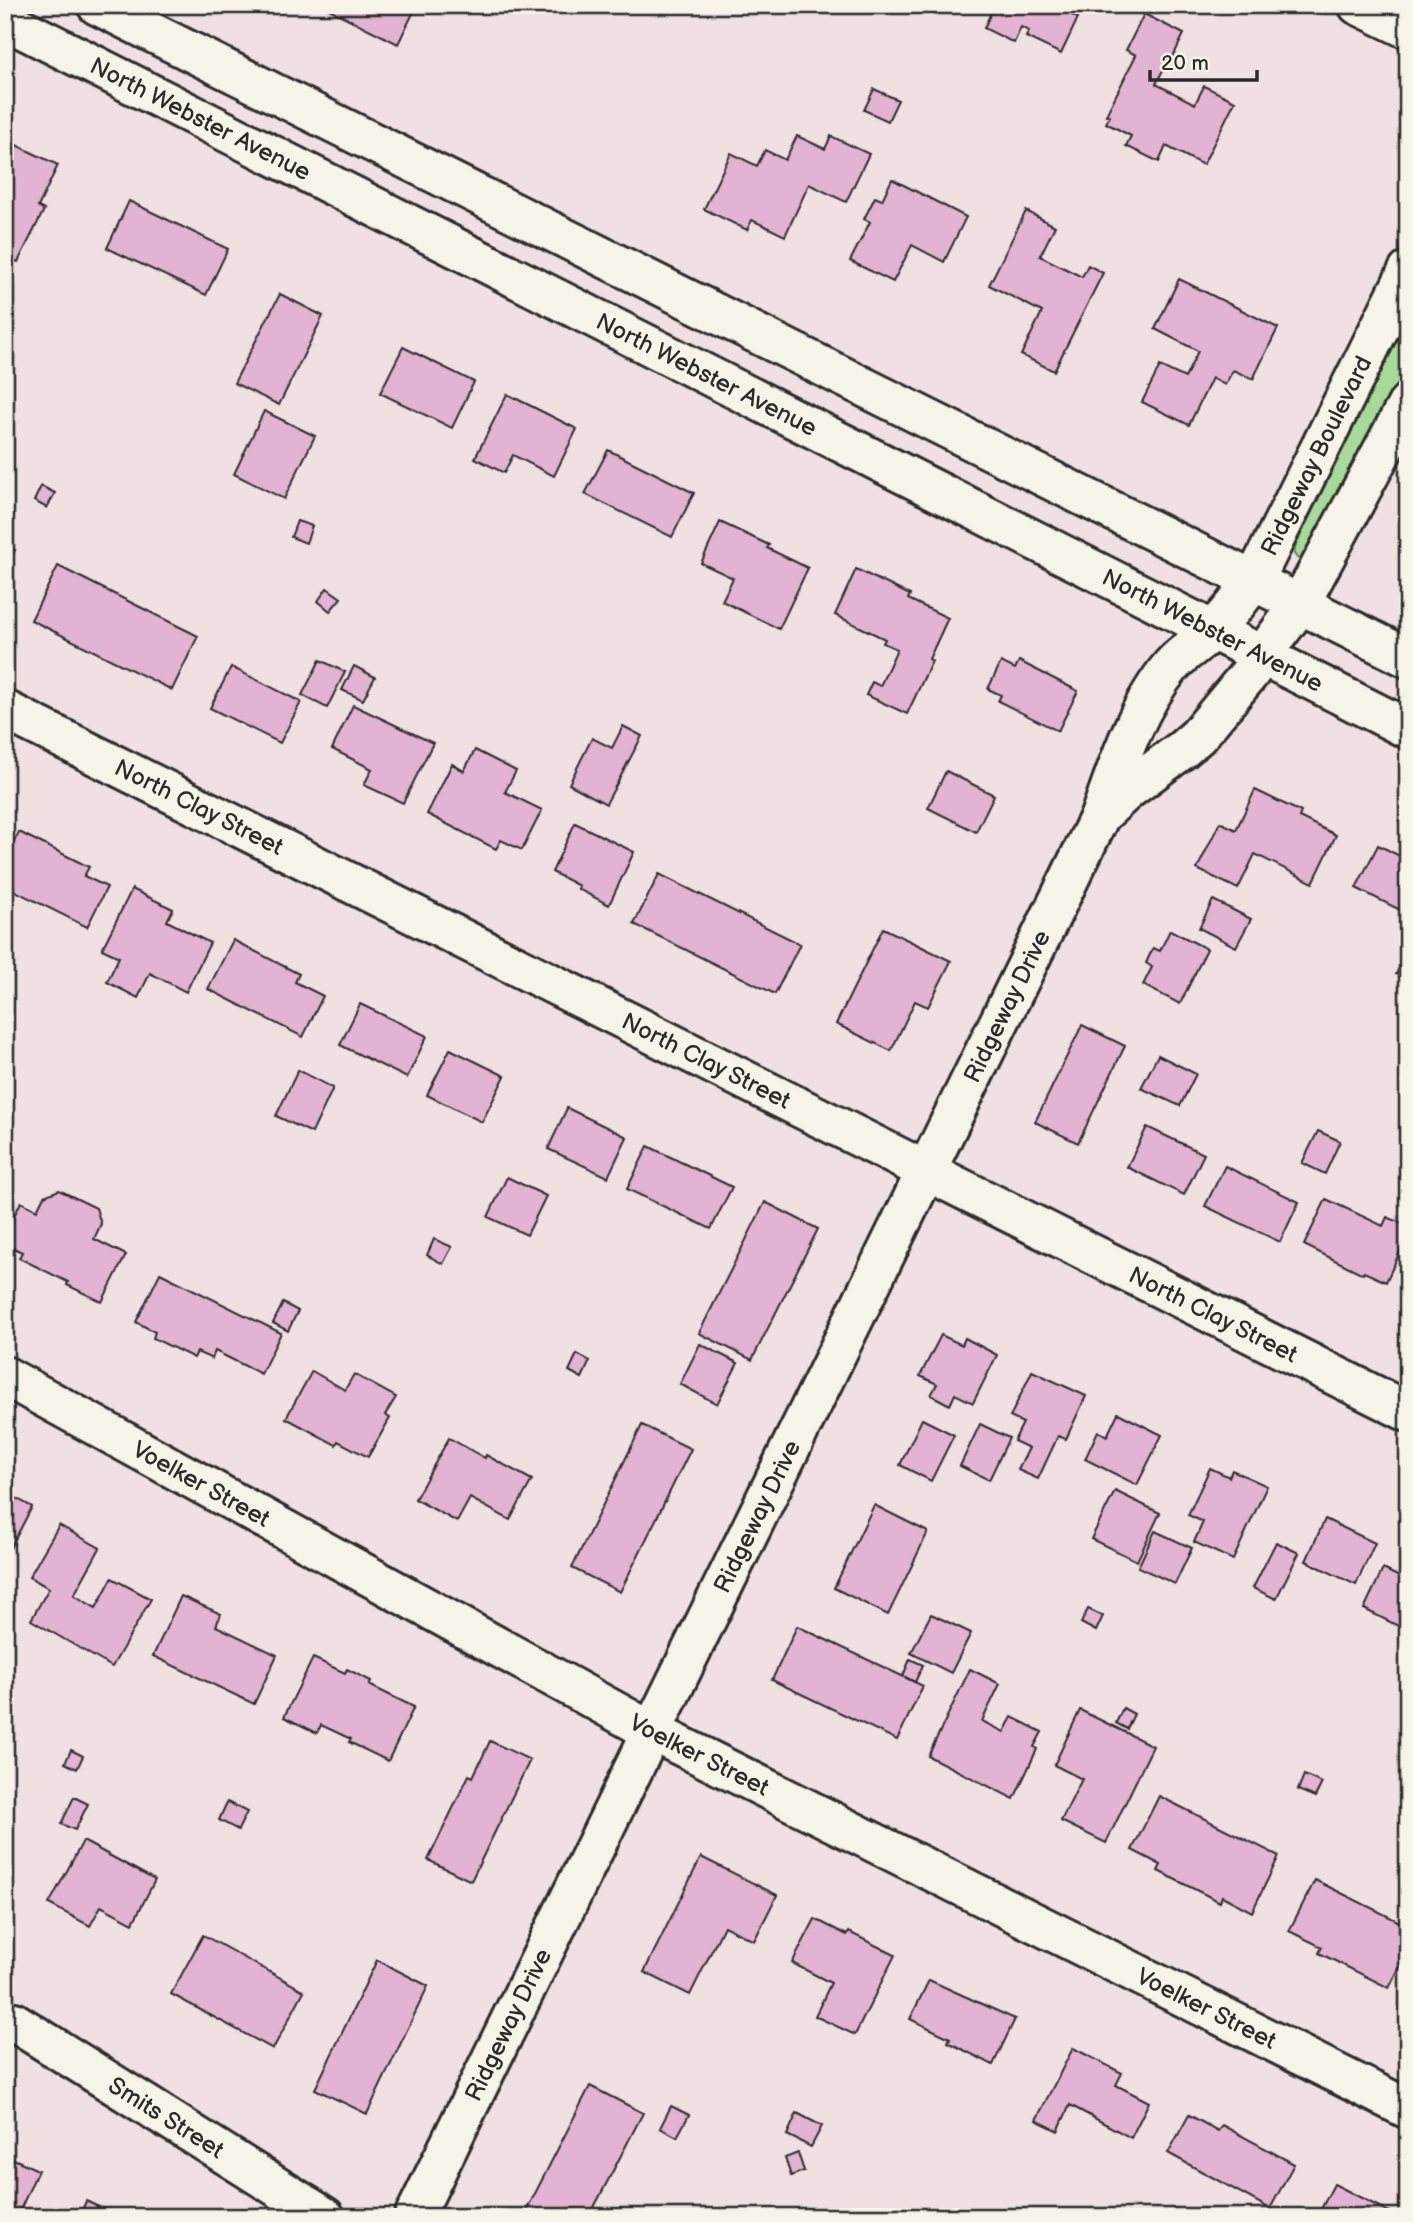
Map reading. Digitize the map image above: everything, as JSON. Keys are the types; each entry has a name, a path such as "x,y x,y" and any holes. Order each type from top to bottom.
{"street":[{"path":"97,5 1408,658"},
{"path":"1358,5 1408,29"},
{"name":"North Webster Avenue","path":"5,20 1408,729"},
{"name":"Ridgeway Boulevard","path":"1212,631 1254,581 1408,271"},
{"name":"Ridgeway Boulevard","path":"1263,656 1300,604 1408,403"},
{"name":"Ridgeway Drive","path":"414,2217 1100,816 1120,760 1157,684 1174,663 1212,631"},
{"name":"Ridgeway Drive","path":"1100,816 1128,790 1198,736 1263,656"},
{"name":"North Clay Street","path":"5,710 1408,1412"},
{"name":"Voelker Street","path":"5,1376 651,1731 1408,2109"},
{"name":"Smits Street","path":"5,2020 14,2022 325,2217"}],"green space":[{"path":"1408,314 1408,366 1301,560 1294,554 1296,544"}],"building":[{"path":"321,5 417,5 398,44"},
{"path":"992,5 1051,5 1078,18 1061,54 1026,37 1029,31 1021,27 1014,43 984,28 994,6"},
{"path":"1144,14 1184,34 1166,71 1163,70 1156,84 1195,104 1204,86 1235,101 1203,165 1166,146 1159,162 1126,146 1131,136 1106,123 1110,116 1106,115 1136,55 1126,50"},
{"path":"874,89 898,100 888,121 864,110"},
{"path":"797,136 825,149 831,136 869,154 846,202 809,184 785,236 752,220 747,230 704,209 731,153 757,166 765,150 785,160"},
{"path":"12,143 58,165 38,207 44,210 18,262 5,256 5,157"},
{"path":"892,179 966,217 944,262 912,245 893,282 850,261 870,222 864,219 875,197 882,200"},
{"path":"129,201 228,249 206,295 107,248"},
{"path":"1026,211 1055,226 1040,256 1082,277 1088,265 1103,273 1054,371 1021,355 1042,312 989,285"},
{"path":"1179,279 1278,328 1253,379 1233,370 1225,385 1212,378 1189,425 1142,402 1160,366 1185,378 1198,351 1155,329"},
{"path":"280,294 323,316 279,405 234,383"},
{"path":"403,347 474,382 452,428 380,393"},
{"path":"507,394 577,429 554,476 513,455 504,473 475,458"},
{"path":"264,411 315,436 284,499 234,474"},
{"path":"608,450 694,493 672,537 585,494"},
{"path":"41,486 55,493 47,508 34,501"},
{"path":"297,521 312,526 306,543 291,537"},
{"path":"720,522 769,545 767,548 808,568 779,629 722,601 733,578 701,563"},
{"path":"5,546 15,550 5,568"},
{"path":"58,566 198,636 172,690 31,620"},
{"path":"856,569 910,595 908,599 948,618 929,659 932,661 907,714 866,695 872,682 880,686 897,649 883,643 885,639 835,615"},
{"path":"327,588 341,598 330,611 318,601"},
{"path":"320,660 345,672 327,708 302,695"},
{"path":"1019,661 1078,691 1058,731 998,701 1001,695 988,689 1001,662 1015,669"},
{"path":"354,666 375,677 363,700 342,690"},
{"path":"231,667 301,702 280,743 210,708"},
{"path":"353,705 433,743 403,803 364,785 372,769 332,749"},
{"path":"623,726 642,736 606,804 569,784 592,738 612,748"},
{"path":"475,750 516,771 505,792 542,810 522,850 501,840 496,849 427,814 452,764 464,771"},
{"path":"946,771 994,795 976,832 928,808"},
{"path":"1255,790 1301,812 1299,817 1336,835 1313,883 1255,854 1238,889 1197,869 1220,822 1236,830"},
{"path":"575,823 634,852 609,905 552,872"},
{"path":"19,832 89,867 84,876 107,887 87,927 5,886 5,859"},
{"path":"1378,845 1408,860 1408,914 1356,888"},
{"path":"659,874 800,944 775,994 634,924"},
{"path":"132,889 173,909 167,921 210,943 186,992 150,973 138,998 107,982 119,957 102,949"},
{"path":"1213,900 1251,919 1236,947 1199,928"},
{"path":"883,928 951,961 928,1007 915,1001 891,1051 836,1024"},
{"path":"1170,930 1207,949 1180,1004 1143,985 1152,967 1146,963 1153,948 1160,951"},
{"path":"233,940 299,974 295,982 323,996 303,1037 208,989"},
{"path":"1408,951 1408,980 1396,974"},
{"path":"360,1004 427,1036 407,1078 340,1045"},
{"path":"1082,1025 1125,1046 1078,1143 1035,1122"},
{"path":"450,1049 505,1076 482,1122 427,1095"},
{"path":"1158,1055 1196,1074 1180,1106 1141,1088"},
{"path":"298,1070 333,1088 312,1133 276,1116"},
{"path":"567,1108 627,1137 608,1177 548,1149"},
{"path":"1147,1127 1204,1154 1184,1195 1127,1167"},
{"path":"1318,1131 1340,1141 1325,1174 1302,1163"},
{"path":"648,1146 732,1187 711,1229 627,1189"},
{"path":"1225,1166 1299,1202 1280,1242 1205,1206"},
{"path":"507,1177 546,1196 527,1235 488,1217"},
{"path":"59,1190 96,1208 101,1224 94,1239 126,1255 102,1302 19,1258 22,1252 5,1244 5,1234 21,1202 37,1210 44,1196"},
{"path":"1326,1199 1383,1226 1387,1217 1408,1226 1408,1234 1386,1282 1364,1272 1363,1274 1304,1245"},
{"path":"765,1202 818,1229 752,1360 699,1333"},
{"path":"434,1239 452,1247 443,1264 427,1255"},
{"path":"160,1273 281,1333 261,1374 215,1351 212,1359 197,1352 194,1358 153,1338 155,1332 136,1322"},
{"path":"283,1303 298,1311 288,1331 273,1323"},
{"path":"941,1335 962,1345 965,1338 997,1355 973,1403 955,1394 950,1405 931,1395 937,1384 920,1376"},
{"path":"700,1344 738,1363 717,1404 680,1384"},
{"path":"577,1354 590,1361 582,1378 569,1371"},
{"path":"312,1371 345,1390 354,1374 396,1397 385,1415 390,1418 368,1457 338,1441 336,1445 286,1418"},
{"path":"1032,1371 1086,1396 1066,1439 1058,1436 1038,1479 1018,1470 1029,1448 1014,1441 1023,1423 1010,1417"},
{"path":"1118,1413 1162,1435 1137,1485 1085,1459 1098,1431 1107,1436"},
{"path":"922,1419 954,1435 931,1481 900,1465"},
{"path":"980,1424 1009,1438 989,1480 960,1466"},
{"path":"642,1425 691,1449 620,1592 572,1568"},
{"path":"449,1438 532,1480 510,1520 470,1498 457,1522 415,1499"},
{"path":"1210,1468 1229,1477 1232,1470 1267,1486 1233,1560 1194,1542 1203,1522 1188,1515"},
{"path":"1115,1491 1160,1513 1137,1561 1091,1539"},
{"path":"5,1492 32,1507 5,1558"},
{"path":"874,1505 928,1532 888,1615 834,1588"},
{"path":"1325,1519 1375,1543 1356,1585 1306,1561"},
{"path":"59,1525 100,1548 74,1595 96,1608 112,1578 151,1599 112,1667 31,1620 49,1588 29,1577"},
{"path":"1155,1531 1192,1548 1175,1584 1138,1567"},
{"path":"1276,1542 1299,1553 1276,1599 1253,1588"},
{"path":"1383,1569 1408,1581 1408,1620 1404,1629 1364,1609"},
{"path":"181,1596 221,1614 216,1626 277,1655 254,1704 153,1656"},
{"path":"1088,1609 1103,1616 1096,1631 1081,1623"},
{"path":"931,1614 971,1633 951,1673 911,1653"},
{"path":"797,1626 923,1686 897,1740 772,1680"},
{"path":"313,1658 345,1673 347,1669 371,1681 369,1685 414,1707 388,1761 321,1725 317,1733 284,1717"},
{"path":"910,1659 923,1665 915,1682 903,1676"},
{"path":"970,1669 1000,1684 982,1721 1004,1732 1012,1717 1042,1732 1014,1799 928,1756"},
{"path":"1123,1708 1134,1714 1127,1729 1116,1723"},
{"path":"1080,1710 1153,1746 1106,1843 1061,1821 1082,1779 1054,1765"},
{"path":"490,1741 530,1760 471,1881 428,1860 469,1775 473,1777"},
{"path":"71,1750 83,1756 77,1769 65,1763"},
{"path":"1304,1775 1322,1783 1315,1797 1298,1790"},
{"path":"1159,1796 1279,1856 1252,1912 1222,1896 1220,1902 1158,1871 1161,1865 1132,1850"},
{"path":"74,1797 88,1804 75,1830 61,1824"},
{"path":"227,1802 247,1812 238,1830 219,1820"},
{"path":"83,1841 155,1880 133,1923 101,1906 90,1926 49,1904"},
{"path":"701,1857 777,1895 754,1941 724,1926 690,1995 644,1972"},
{"path":"1315,1880 1408,1926 1408,1951 1389,1988 1319,1953 1322,1947 1289,1931"},
{"path":"815,1919 895,1955 855,2035 815,2016 831,1983 792,1963"},
{"path":"203,1935 304,1991 273,2049 171,1994"},
{"path":"377,1960 428,1986 367,2114 315,2089"},
{"path":"929,1980 1015,2019 993,2065 948,2042 950,2038 910,2019"},
{"path":"1073,2048 1122,2073 1116,2085 1149,2102 1131,2138 1070,2105 1058,2131 1036,2120"},
{"path":"590,2086 643,2113 589,2217 537,2217 526,2211"},
{"path":"671,2106 689,2115 677,2137 660,2128"},
{"path":"797,2113 822,2126 811,2147 787,2135"},
{"path":"1189,2115 1218,2131 1222,2125 1294,2164 1270,2209 1168,2153"},
{"path":"798,2153 804,2171 791,2176 785,2158"},
{"path":"5,2155 38,2170 17,2217 5,2217"},
{"path":"1334,2184 1399,2217 1317,2217"},
{"path":"86,2201 120,2217 79,2217"}]}
